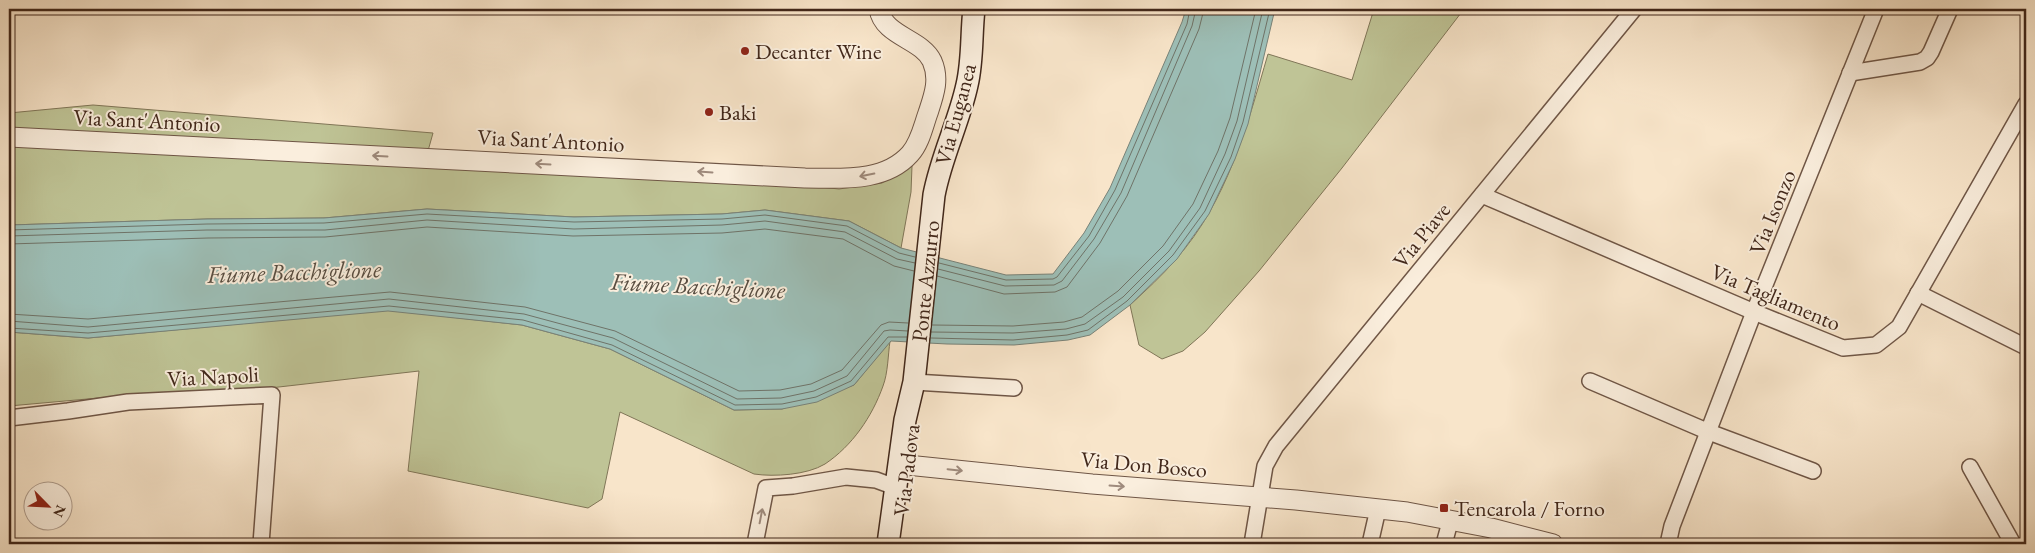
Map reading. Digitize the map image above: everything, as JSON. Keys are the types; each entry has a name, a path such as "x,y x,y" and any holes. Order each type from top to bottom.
{"main road":[{"name":"Via Euganea","path":"962,9 971,34"},
{"name":"Via Euganea","path":"934,194 967,87 971,68 971,34 974,9"},
{"name":"Ponte Azzurro","path":"914,382 934,194"},
{"name":"Via Padova","path":"896,544 914,417 914,382"},
{"name":"Via Padova","path":"888,544 905,420 914,382"}],"street":[{"name":"Via Sant'Antonio","path":"9,137 805,178 872,175 895,166 910,154 919,139 933,98 937,79 931,60 921,49 886,24 879,9"},
{"name":"Via Piave","path":"1252,544 1266,466 1276,446 1634,9"},
{"name":"Via Isonzo","path":"1668,544 1672,526 1710,432 1754,312 1876,9"},
{"path":"1850,73 1920,62 1927,58 1950,9"},
{"name":"Via Tagliamento","path":"1482,194 1754,312 1843,348 1876,345 1899,327 2026,104"},
{"path":"1918,293 2026,347"},
{"path":"1590,381 1710,432 1813,471"},
{"path":"914,382 1014,388"},
{"name":"Via Napoli","path":"9,418 68,412 128,402 272,395 261,544"},
{"name":"Via Don Bosco","path":"907,465 1092,484 1259,497 1407,512 1450,522 1491,528 1553,544"},
{"path":"1970,467 2013,544"},
{"name":"Via Padova","path":"755,544 766,488 793,486 846,476 876,480 895,487"},
{"path":"1370,544 1378,509"},
{"path":"1444,544 1450,522"}],"green space":[{"path":"1374,9 1464,9 1342,168 1259,271 1205,332 1183,351 1162,359 1139,345 1130,305 1171,265 1194,237 1209,213 1233,162 1268,54 1352,80"},
{"path":"93,105 433,133 426,158 675,172 839,189 882,183 912,166 911,192 901,248 849,221 765,210 722,214 574,217 427,209 324,218 207,219 9,225 9,113"},
{"path":"388,310 522,325 610,349 734,410 782,409 854,385 890,341 885,381 867,420 844,449 818,468 790,474 754,474 620,412 602,499 588,508 408,471 419,371 270,388 121,396 9,406 9,332 88,338"}],"water":[{"name":"Fiume Bacchiglione","path":"1186,9 1275,9 1248,124 1235,159 1209,214 1177,259 1130,305 1090,335 1068,340 1014,345 891,341 854,385 817,402 782,409 734,410 610,349 522,325 388,311 88,338 9,332 9,225 207,219 324,218 427,209 574,217 722,214 765,210 849,221 901,248 1006,275 1053,274 1084,233 1110,188"}],"place":[{"name":"Decanter Wine","path":"745,51"},
{"name":"Baki","path":"709,112"},
{"name":"Tencarola / Forno","path":"1444,508"}]}
